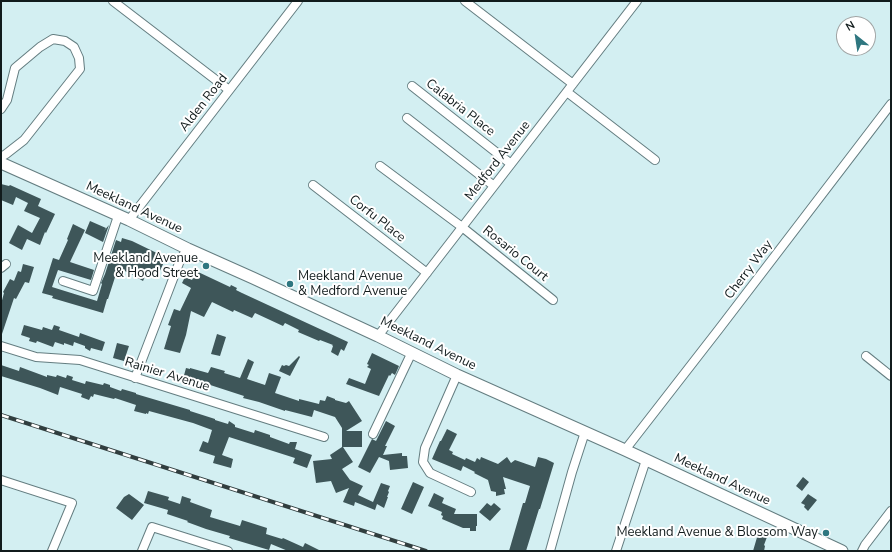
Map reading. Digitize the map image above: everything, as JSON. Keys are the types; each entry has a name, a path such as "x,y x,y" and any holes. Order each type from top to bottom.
{"main road":[{"name":"Meekland Avenue","path":"1,163 124,218 412,352 457,375 709,488 842,551"}],"street":[{"path":"114,1 229,90"},
{"name":"Alden Road","path":"63,281 93,291 124,218 229,90 298,1"},
{"path":"465,1 573,84"},
{"name":"Medford Avenue","path":"378,336 637,1"},
{"path":"1,109 7,100 15,68 35,51 53,39 65,41 74,47 79,58 80,69 24,140 1,157"},
{"name":"Calabria Place","path":"412,86 511,164"},
{"path":"567,92 655,160"},
{"name":"Cherry Way","path":"625,450 714,337 891,104"},
{"path":"407,118 494,186"},
{"name":"Rosario Court","path":"380,166 462,227 553,300"},
{"name":"Corfu Place","path":"313,185 427,273"},
{"path":"135,378 181,258 188,249"},
{"name":"Rainier Avenue","path":"1,346 36,357 80,360 324,437"},
{"path":"373,434 412,352"},
{"path":"866,356 891,376"},
{"path":"457,375 425,448 423,462 430,473 471,492"},
{"path":"550,551 572,472 586,432"},
{"path":"616,551 646,460"},
{"path":"1,480 72,503 52,551"},
{"path":"862,551 891,511"},
{"path":"142,551 152,527 228,551"}],"building":[{"path":"1,184 10,185 41,199 38,206 55,214 40,245 27,239 22,250 9,243 18,225 32,233 40,218 24,211 28,203 16,197 13,205 1,200"},
{"path":"90,221 106,228 104,231 109,225 103,242 85,233"},
{"path":"73,224 85,230 70,262 94,270 91,280 58,270 52,287 97,301 101,283 116,240 121,242 122,238 132,241 163,256 162,260 164,262 159,273 149,268 143,281 136,276 118,268 103,313 52,298 53,296 42,293 53,258 59,260"},
{"path":"23,264 34,267 29,283 25,282 16,299 14,298 1,334 1,304 3,292 10,279 14,281 18,271 21,272"},
{"path":"196,271 230,287 231,285 242,293 348,342 344,351 341,349 338,356 331,352 333,345 298,332 299,330 285,323 283,326 255,313 252,318 234,310 233,312 212,302 204,317 191,311 186,335 180,353 164,349 171,326 168,325 174,309 180,311 191,288 182,283 185,277 192,280"},
{"path":"24,325 42,330 43,327 52,330 54,325 60,327 59,330 79,337 80,333 105,342 102,351 91,348 90,351 85,348 85,346 74,342 73,346 55,342 53,347 37,341 36,343 29,341 30,338 21,335"},
{"path":"217,334 226,337 220,356 211,354"},
{"path":"117,343 129,346 124,361 113,358"},
{"path":"372,353 399,366 395,375 392,373 390,376 389,375 379,396 346,384 349,378 365,384 371,369 367,367 369,365 367,364"},
{"path":"299,356 300,357 290,376 279,371 282,365 289,366"},
{"path":"248,359 254,362 247,379 265,385 269,373 281,377 275,393 299,401 299,399 319,404 320,400 325,401 327,396 346,403 349,401 362,421 346,431 362,431 362,447 343,447 353,462 342,469 350,480 363,486 358,495 373,502 381,483 390,486 384,508 377,504 375,510 355,502 354,506 343,502 349,488 336,493 331,481 316,483 313,461 332,459 330,455 342,447 342,428 335,417 314,410 312,417 285,411 243,398 244,396 198,381 198,383 183,379 186,368 208,373 211,367 225,371 224,373 240,378"},
{"path":"1,365 19,371 20,367 47,377 47,375 56,377 57,375 66,378 67,375 73,377 72,380 85,384 86,381 103,385 104,383 121,391 122,389 136,393 228,424 229,421 235,425 235,427 254,433 255,430 289,444 290,442 297,442 295,449 312,455 307,468 293,463 295,458 229,437 222,455 233,459 231,468 213,463 215,456 199,451 203,441 208,443 212,430 193,423 149,411 148,414 146,414 134,411 136,405 115,398 94,394 89,400 81,397 82,394 60,387 58,395 1,376"},
{"path":"386,421 395,426 385,446 387,446 383,455 402,453 402,456 407,456 408,468 390,470 389,461 379,457 370,473 358,467 372,439 376,441"},
{"path":"447,429 457,434 449,450 453,452 452,454 465,460 466,458 475,462 477,458 480,460 481,457 498,464 507,457 511,463 515,460 535,467 538,457 554,463 526,551 509,551 523,503 525,503 530,486 503,477 506,489 504,489 505,494 496,496 496,492 491,491 488,480 474,473 475,472 463,466 461,471 432,459"},
{"path":"803,477 809,482 802,491 796,486"},
{"path":"413,482 424,487 412,514 401,509"},
{"path":"148,491 169,497 168,500 180,504 182,496 191,499 190,502 212,510 210,517 240,526 242,520 267,528 266,534 282,539 283,538 303,547 305,543 321,551 288,551 271,544 269,550 229,538 230,536 206,529 167,514 168,510 144,503"},
{"path":"434,493 444,498 442,503 456,509 454,514 477,514 476,531 470,531 470,528 463,528 442,519 442,512 428,506"},
{"path":"129,494 144,505 132,520 116,508 124,497"},
{"path":"808,494 817,500 808,511 804,507 805,505 801,503"},
{"path":"487,503 491,506 494,503 501,509 490,521 479,512"},
{"path":"758,534 767,537 764,545 764,551 753,551"}],"railway":[{"path":"1,415 426,551"}],"place":[{"name":"Meekland Avenue & Hood Street","path":"206,266"},
{"name":"Meekland Avenue & Medford Avenue","path":"290,284"},
{"name":"Meekland Avenue & Blossom Way","path":"826,533"}]}
